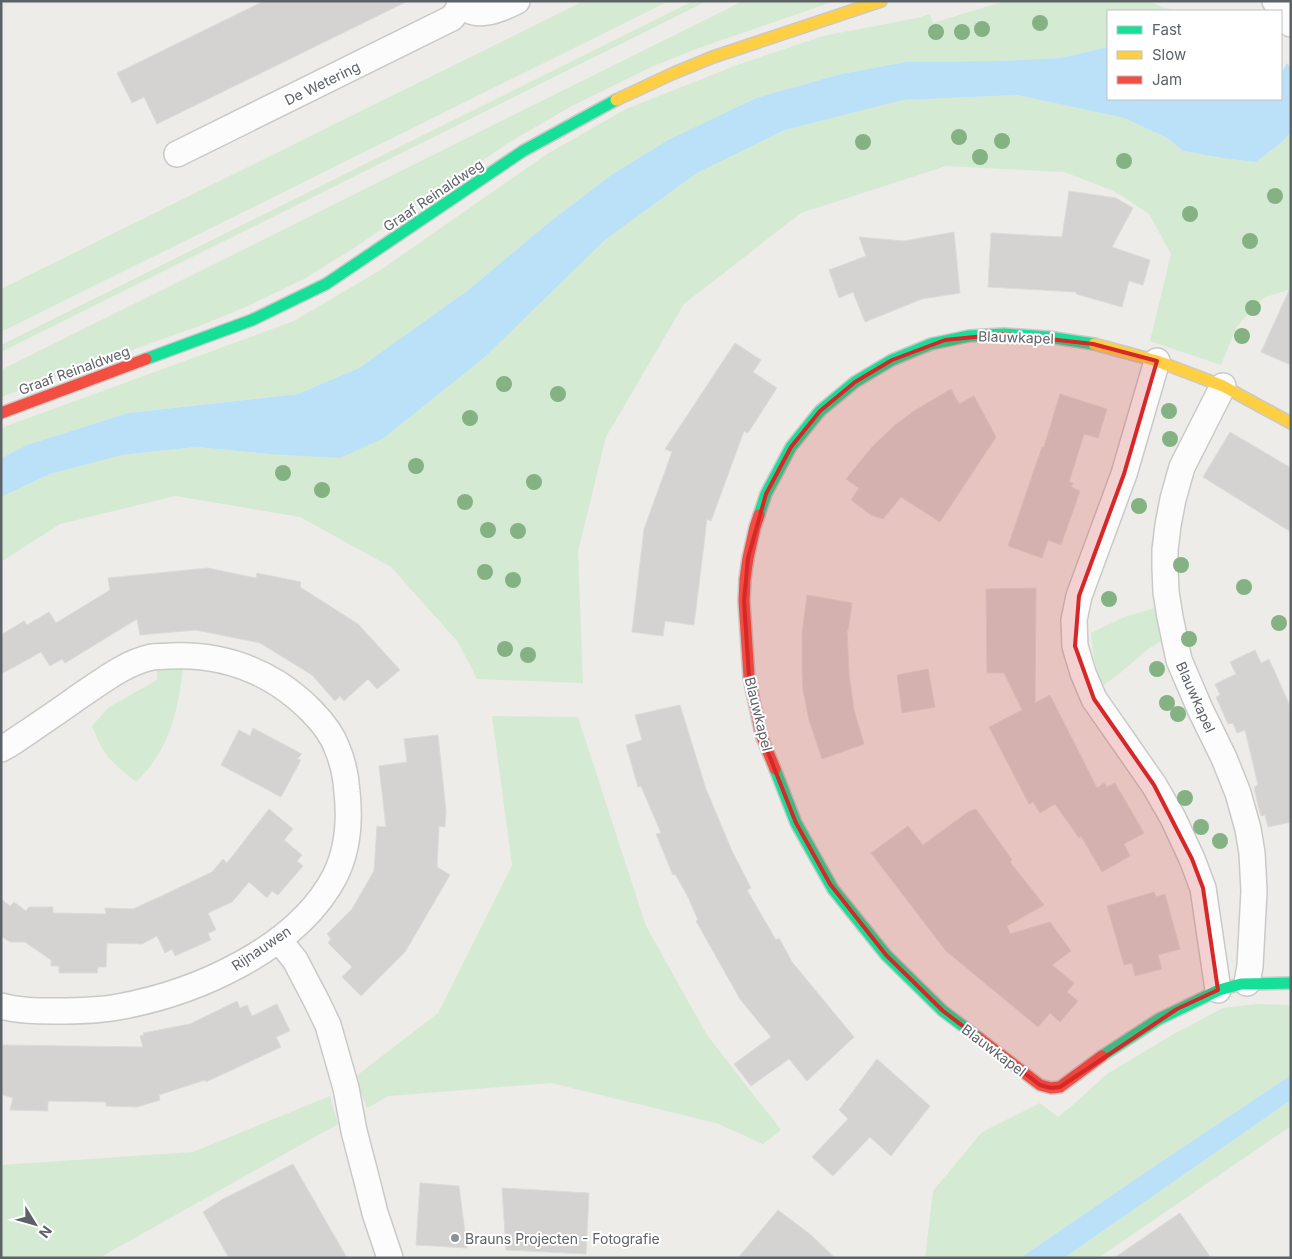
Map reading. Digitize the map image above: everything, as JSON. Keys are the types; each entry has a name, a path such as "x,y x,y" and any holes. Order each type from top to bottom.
{"street":[{"name":"De Wetering","path":"177,154 452,18 460,3 471,12 482,13 494,12 517,1"},
{"name":"Graaf Reinaldweg","path":"1,413 252,320 326,284 523,151 620,98 713,57 881,1"},
{"name":"Blauwkapel","path":"1291,423 1223,386 1157,361 1093,344 1048,337 1004,334 968,336 931,344 892,360 855,382 820,411 791,447 766,494 755,527 748,558 744,601 749,677 761,735 796,823 833,889 886,956 943,1011 1040,1085 1051,1088 1060,1086 1136,1033 1177,1009 1218,990 1247,984 1291,983"},
{"path":"1157,361 1124,474 1079,596 1074,620 1075,646 1094,699 1159,793 1192,859 1203,888 1218,990"},
{"name":"Blauwkapel","path":"1223,386 1182,466 1168,525 1165,550 1166,576 1170,617 1179,660 1224,758 1238,793 1248,829 1252,853 1254,891 1250,966 1247,984"},
{"name":"Rijnauwen","path":"1,749 127,666 151,657 187,655 222,660 242,665 263,674 286,689 315,716 337,746 343,766 349,808 348,831 338,868 325,891 306,915 279,940 232,969 196,984 146,1001 116,1007 70,1011 25,1010 1,1006"},
{"path":"279,940 295,960 328,1025 346,1088 354,1131 375,1213 390,1258"}],"highlighted area":[{"path":"1004,334 1093,344 1157,361 1124,474 1079,596 1075,646 1094,699 1154,785 1192,859 1203,888 1218,990 1177,1009 1060,1087 1051,1088 1040,1085 943,1011 886,955 830,884 796,823 761,735 749,677 744,601 748,558 766,494 791,447 820,411 855,382 892,360 945,340"}],"green space":[{"path":"584,1 669,1 1,332 1,289"},
{"path":"693,1 707,1 1,352 1,345"},
{"path":"743,1 835,1 696,49 651,67 570,107 508,143 354,248 304,279 248,306 202,325 1,397 1,370"},
{"path":"1005,1 1148,1 1174,10 1107,10 1107,47 1060,58 906,62 841,74 756,98 668,140 611,175 547,224 467,291 359,368 298,394 128,413 27,445 1,458 1,428 294,321 382,269 547,154 626,109 737,65 823,36 930,14 933,23"},
{"path":"1017,95 1124,118 1167,138 1183,151 1222,158 1256,162 1281,143 1291,132 1291,289 1266,297 1256,304 1236,328 1221,365 1150,341 1171,254 1149,214 1114,191 1064,172 946,166 801,213 684,304 606,437 578,551 583,683 477,679 458,642 391,567 300,517 175,496 60,524 1,562 1,497 50,474 122,455 196,447 269,454 384,438 485,357 605,240 697,173 785,130 903,100"},
{"path":"1158,607 1165,639 1148,649 1104,685 1094,660 1091,633 1124,617"},
{"path":"183,669 175,715 170,730 157,757 136,782 105,753 92,726 109,707 157,680 157,671"},
{"path":"492,716 578,717 646,926 707,1035 781,1130 763,1144 716,1123 551,1083 389,1096 367,1108 355,1077 438,1013 512,865"},
{"path":"1256,1004 1291,1005 1291,1075 1020,1258 925,1258 933,1191 982,1132 1040,1103 1058,1117 1107,1074 1172,1035 1223,1008"},
{"path":"330,1096 338,1124 99,1258 1,1258 1,1165 193,1152"},
{"path":"1291,1100 1291,1126 1098,1258 1064,1258"}],"water":[{"path":"1107,47 1107,100 1282,100 1282,70 1287,63 1291,68 1291,132 1281,143 1256,162 1222,158 1183,151 1167,138 1124,118 1017,95 903,100 785,130 697,173 605,240 485,357 384,438 340,458 196,447 122,455 50,474 1,497 1,458 27,445 128,413 298,394 359,368 467,291 547,224 611,175 668,140 756,98 841,74 906,62 1060,58"},
{"path":"1291,1075 1291,1100 1064,1258 1020,1258 1146,1172"}],"building":[{"path":"264,1 408,1 157,124 144,97 132,103 117,73"},
{"path":"1069,191 1116,198 1133,208 1112,247 1150,260 1143,285 1129,281 1122,307 1076,294 1076,292 988,287 991,233 1062,237"},
{"path":"954,232 960,293 922,299 865,322 853,292 839,298 829,270 866,256 859,237 904,241"},
{"path":"1291,286 1291,365 1261,352"},
{"path":"735,343 761,360 753,372 777,388 748,433 744,431 711,521 707,519 694,625 665,621 663,636 632,632 644,529 672,452 665,449"},
{"path":"951,389 959,404 974,396 996,437 940,522 901,497 883,519 871,515 851,500 859,488 846,479 872,447 894,426 914,411"},
{"path":"1060,394 1107,409 1098,438 1084,434 1069,482 1073,483 1071,487 1080,491 1061,545 1048,540 1042,558 1008,546 1042,447 1044,447"},
{"path":"1230,432 1291,468 1291,532 1203,477"},
{"path":"208,568 256,578 257,573 301,582 300,587 358,624 400,670 377,689 368,679 344,701 340,696 335,701 312,675 260,643 196,630 140,635 137,619 65,663 62,659 50,666 41,652 1,674 1,635 24,621 27,625 49,612 56,623 110,590 108,578"},
{"path":"1036,588 1035,703 1050,695 1097,788 1104,783 1107,787 1115,783 1144,833 1124,844 1130,856 1102,872 1081,836 1079,838 1055,804 1040,813 1033,802 1029,804 989,727 1022,710 1004,673 987,673 986,589"},
{"path":"807,595 852,603 847,630 849,674 854,710 864,744 822,759 809,720 803,690 802,634"},
{"path":"1255,650 1261,663 1269,659 1291,708 1291,822 1268,827 1265,815 1261,816 1257,801 1254,787 1258,785 1245,730 1237,733 1233,723 1228,724 1216,697 1220,695 1215,684 1236,674 1230,662"},
{"path":"928,669 935,707 902,713 897,675"},
{"path":"680,705 706,789 732,851 751,888 747,890 776,940 779,938 792,962 854,1037 807,1081 789,1059 751,1086 734,1064 771,1037 740,999 696,921 698,920 688,897 675,874 673,875 656,834 661,833 641,786 638,787 626,745 642,740 635,715"},
{"path":"253,728 302,754 297,759 301,760 281,797 221,765 239,730 250,736"},
{"path":"438,735 446,811 445,827 439,826 437,867 450,875 405,952 361,996 342,977 352,967 328,943 331,939 327,934 352,909 374,871 377,826 386,827 379,766 407,762 404,739"},
{"path":"269,809 293,829 284,840 302,855 297,861 303,866 278,895 272,891 267,898 249,882 232,902 208,913 216,930 208,933 211,940 175,956 172,949 165,953 157,936 142,944 107,943 106,967 98,967 97,973 59,973 59,966 51,966 51,960 25,942 10,942 1,936 1,899 10,906 14,902 26,911 29,907 53,907 53,913 106,914 105,908 133,909 212,872 223,859 227,863"},
{"path":"976,809 1012,860 1010,862 1044,905 1007,926 1010,934 1050,922 1071,951 1052,965 1074,983 1067,992 1078,1001 1060,1022 1050,1013 1038,1027 946,951 871,853 908,826 923,845 968,812"},
{"path":"1154,892 1156,897 1165,894 1180,949 1158,955 1162,969 1135,976 1132,963 1124,965 1107,906"},
{"path":"237,1001 240,1008 247,1005 252,1016 277,1004 290,1031 276,1037 281,1047 206,1082 205,1080 159,1095 160,1100 137,1107 106,1106 106,1102 48,1101 48,1111 10,1110 13,1098 1,1094 1,1045 143,1047 140,1036 144,1035 143,1033 190,1024"},
{"path":"877,1059 930,1106 891,1156 870,1137 833,1176 812,1157 848,1119 839,1110"},
{"path":"293,1164 347,1258 229,1258 203,1212 223,1199"},
{"path":"420,1183 459,1186 467,1248 416,1245"},
{"path":"502,1188 589,1193 586,1254 506,1250"},
{"path":"778,1210 811,1235 835,1258 738,1258"},
{"path":"1180,1213 1211,1258 1114,1258"}],"traffic: fast":[{"path":"146,359 252,320 326,284 523,151 616,100"},
{"path":"759,515 766,494 791,447 820,411 855,382 892,360 931,344 969,336 1004,334 1048,337 1094,344"},
{"path":"775,769 796,823 833,889 886,955 943,1011 979,1038"},
{"path":"1102,1056 1159,1019 1219,990 1241,984 1291,983"}],"traffic: slow":[{"path":"616,100 713,57 881,1"},
{"path":"1094,344 1157,361 1223,386 1291,423"}],"traffic: jam":[{"path":"1,413 146,359"},
{"path":"759,515 748,558 744,601 749,677 761,735 775,769"},
{"path":"979,1038 1040,1085 1051,1088 1060,1087 1102,1056"}],"place":[{"name":"Brauns Projecten - Fotografie","path":"455,1238"}]}
